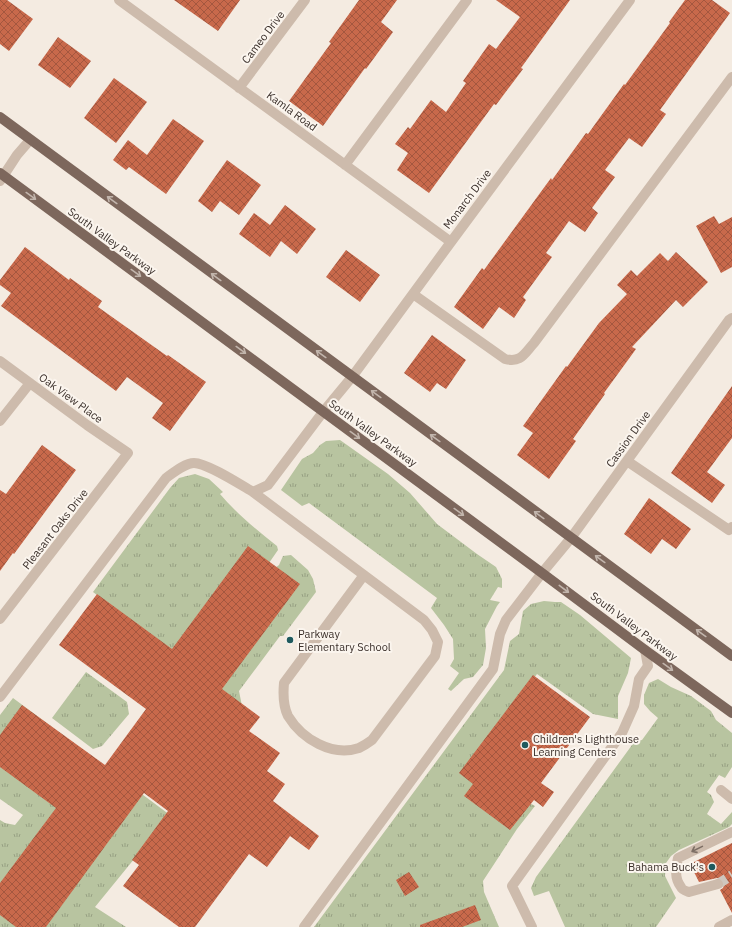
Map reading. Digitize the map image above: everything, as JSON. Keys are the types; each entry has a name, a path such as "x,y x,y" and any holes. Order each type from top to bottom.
{"main road":[{"path":"0,117 732,656"},
{"name":"South Valley Parkway","path":"1,176 732,713"}],"street":[{"name":"Kamla Road","path":"119,0 451,242"},
{"name":"Cameo Drive","path":"239,88 305,0"},
{"path":"345,165 467,0"},
{"name":"Monarch Drive","path":"254,492 268,485 323,412 352,377 630,0"},
{"path":"413,294 505,359 513,361 522,357 732,77"},
{"path":"1,176 30,140"},
{"name":"Cassion Drive","path":"304,927 493,669 500,634 506,620 571,538 729,320 732,318"},
{"name":"Oak View Place","path":"0,361 128,453"},
{"path":"0,421 30,383"},
{"name":"Pleasant Oaks Drive","path":"0,619 128,453"},
{"path":"627,461 729,530 732,527"},
{"path":"0,697 166,478 180,468 193,463 208,466 254,492 424,620 432,630 438,642 435,656 372,740 360,748 343,751 326,748 310,740 299,730 288,715 283,698 284,683 364,575"},
{"path":"532,927 512,886 622,733 634,706 639,679 648,666 645,650"},
{"path":"721,790 732,799"},
{"path":"718,884 689,892 681,888 677,880 675,870 678,858 732,832"},
{"path":"719,927 732,920"}],"green space":[{"path":"340,440 388,474 410,493 437,524 496,567 502,579 502,588 498,587 490,600 500,602 485,629 486,648 483,665 473,677 464,679 451,691 448,689 459,673 450,666 454,659 453,639 431,608 437,598 309,503 302,506 281,490 302,459 313,453 326,441"},
{"path":"195,474 209,479 223,492 220,494 233,508 277,546 278,550 269,563 275,568 279,565 283,556 291,555 308,570 313,579 316,592 283,636 280,636 239,691 243,711 172,652 93,592 170,488 179,478"},
{"path":"544,601 561,602 580,615 631,658 628,673 618,696 618,719 593,714 537,674 466,769 535,806 517,829 483,881 484,892 499,927 314,927 504,670 510,641 519,634 523,611 531,604"},
{"path":"86,672 127,702 129,714 102,746 93,749 52,718"},
{"path":"658,679 691,696 711,711 716,720 732,733 732,767 725,778 719,775 707,792 711,795 714,802 707,814 721,824 732,812 732,824 729,827 679,850 671,856 666,863 665,876 676,898 656,927 565,927 549,891 534,896 531,888 536,877 632,745 637,741 642,740 658,718 644,704 644,695 649,683"},
{"path":"13,698 170,815 95,907 126,927 0,927 0,820 5,823 15,825 23,815 0,799 0,715"}],"building":[{"path":"0,0 7,0 33,19 9,51 0,44"},
{"path":"174,0 240,0 218,31"},
{"path":"359,0 397,0 381,22 393,32 323,126 289,101 331,43 329,42"},
{"path":"496,0 570,0 521,68 523,69 496,105 494,104 429,193 397,170 408,153 395,144 408,127 410,129 431,100 446,112 466,83 463,81 489,44 496,49 520,17"},
{"path":"685,0 712,0 730,13 660,110 666,114 642,147 629,138 605,170 615,177 592,208 598,213 585,232 569,221 546,253 552,257 523,297 526,300 514,318 499,307 483,329 454,307 482,268 484,270 551,178 552,180 586,133 588,134 624,84 625,85"},
{"path":"58,37 91,61 70,88 38,65"},
{"path":"114,78 147,102 116,143 84,118"},
{"path":"173,119 204,141 166,194 129,167 126,170 113,160 128,140 147,155"},
{"path":"227,160 261,185 239,215 220,201 212,212 198,201"},
{"path":"285,205 316,229 297,254 281,241 270,257 239,234 254,213 270,225"},
{"path":"714,216 719,224 732,217 732,267 721,273 696,226"},
{"path":"25,247 69,280 70,278 102,301 98,307 206,382 170,431 152,418 163,403 127,377 116,391 1,306 11,293 0,285 0,280"},
{"path":"346,250 380,275 360,302 326,277"},
{"path":"676,252 708,282 683,307 676,300 632,347 636,349 573,439 576,441 549,479 517,455 533,433 523,426 599,323 627,294 617,285 631,270 637,276 660,253 668,261"},
{"path":"432,335 466,360 446,389 437,383 430,392 404,373"},
{"path":"732,386 732,438 707,472 725,485 712,503 671,473"},
{"path":"42,445 76,470 0,571 0,490 6,494"},
{"path":"649,498 691,529 676,549 662,539 651,554 624,534"},
{"path":"248,546 300,584 222,689 260,717 249,731 280,753 267,771 285,784 273,801 319,836 309,850 290,836 267,867 249,854 195,927 179,927 123,886 139,865 132,860 168,811 144,793 46,927 16,927 0,915 0,883 56,808 0,767 0,735 22,705 105,765 146,709 59,645 97,594 172,649"},
{"name":"Children's Lighthouse Learning Centers","path":"533,675 590,717 541,783 554,792 543,807 534,800 510,830 464,796 473,784 459,773"},
{"name":"Bahama Buck's","path":"732,843 732,913 720,890 724,885 723,880 717,878 699,882 690,864"},
{"path":"409,872 419,887 405,896 396,880"},
{"path":"475,905 481,920 462,927 420,927 420,925"}],"tunnel":[{"path":"718,884 732,875"}],"place":[{"name":"Parkway Elementary School","path":"290,640"},
{"name":"Children's Lighthouse Learning Centers","path":"525,745"},
{"name":"Bahama Buck's","path":"712,867"}]}
